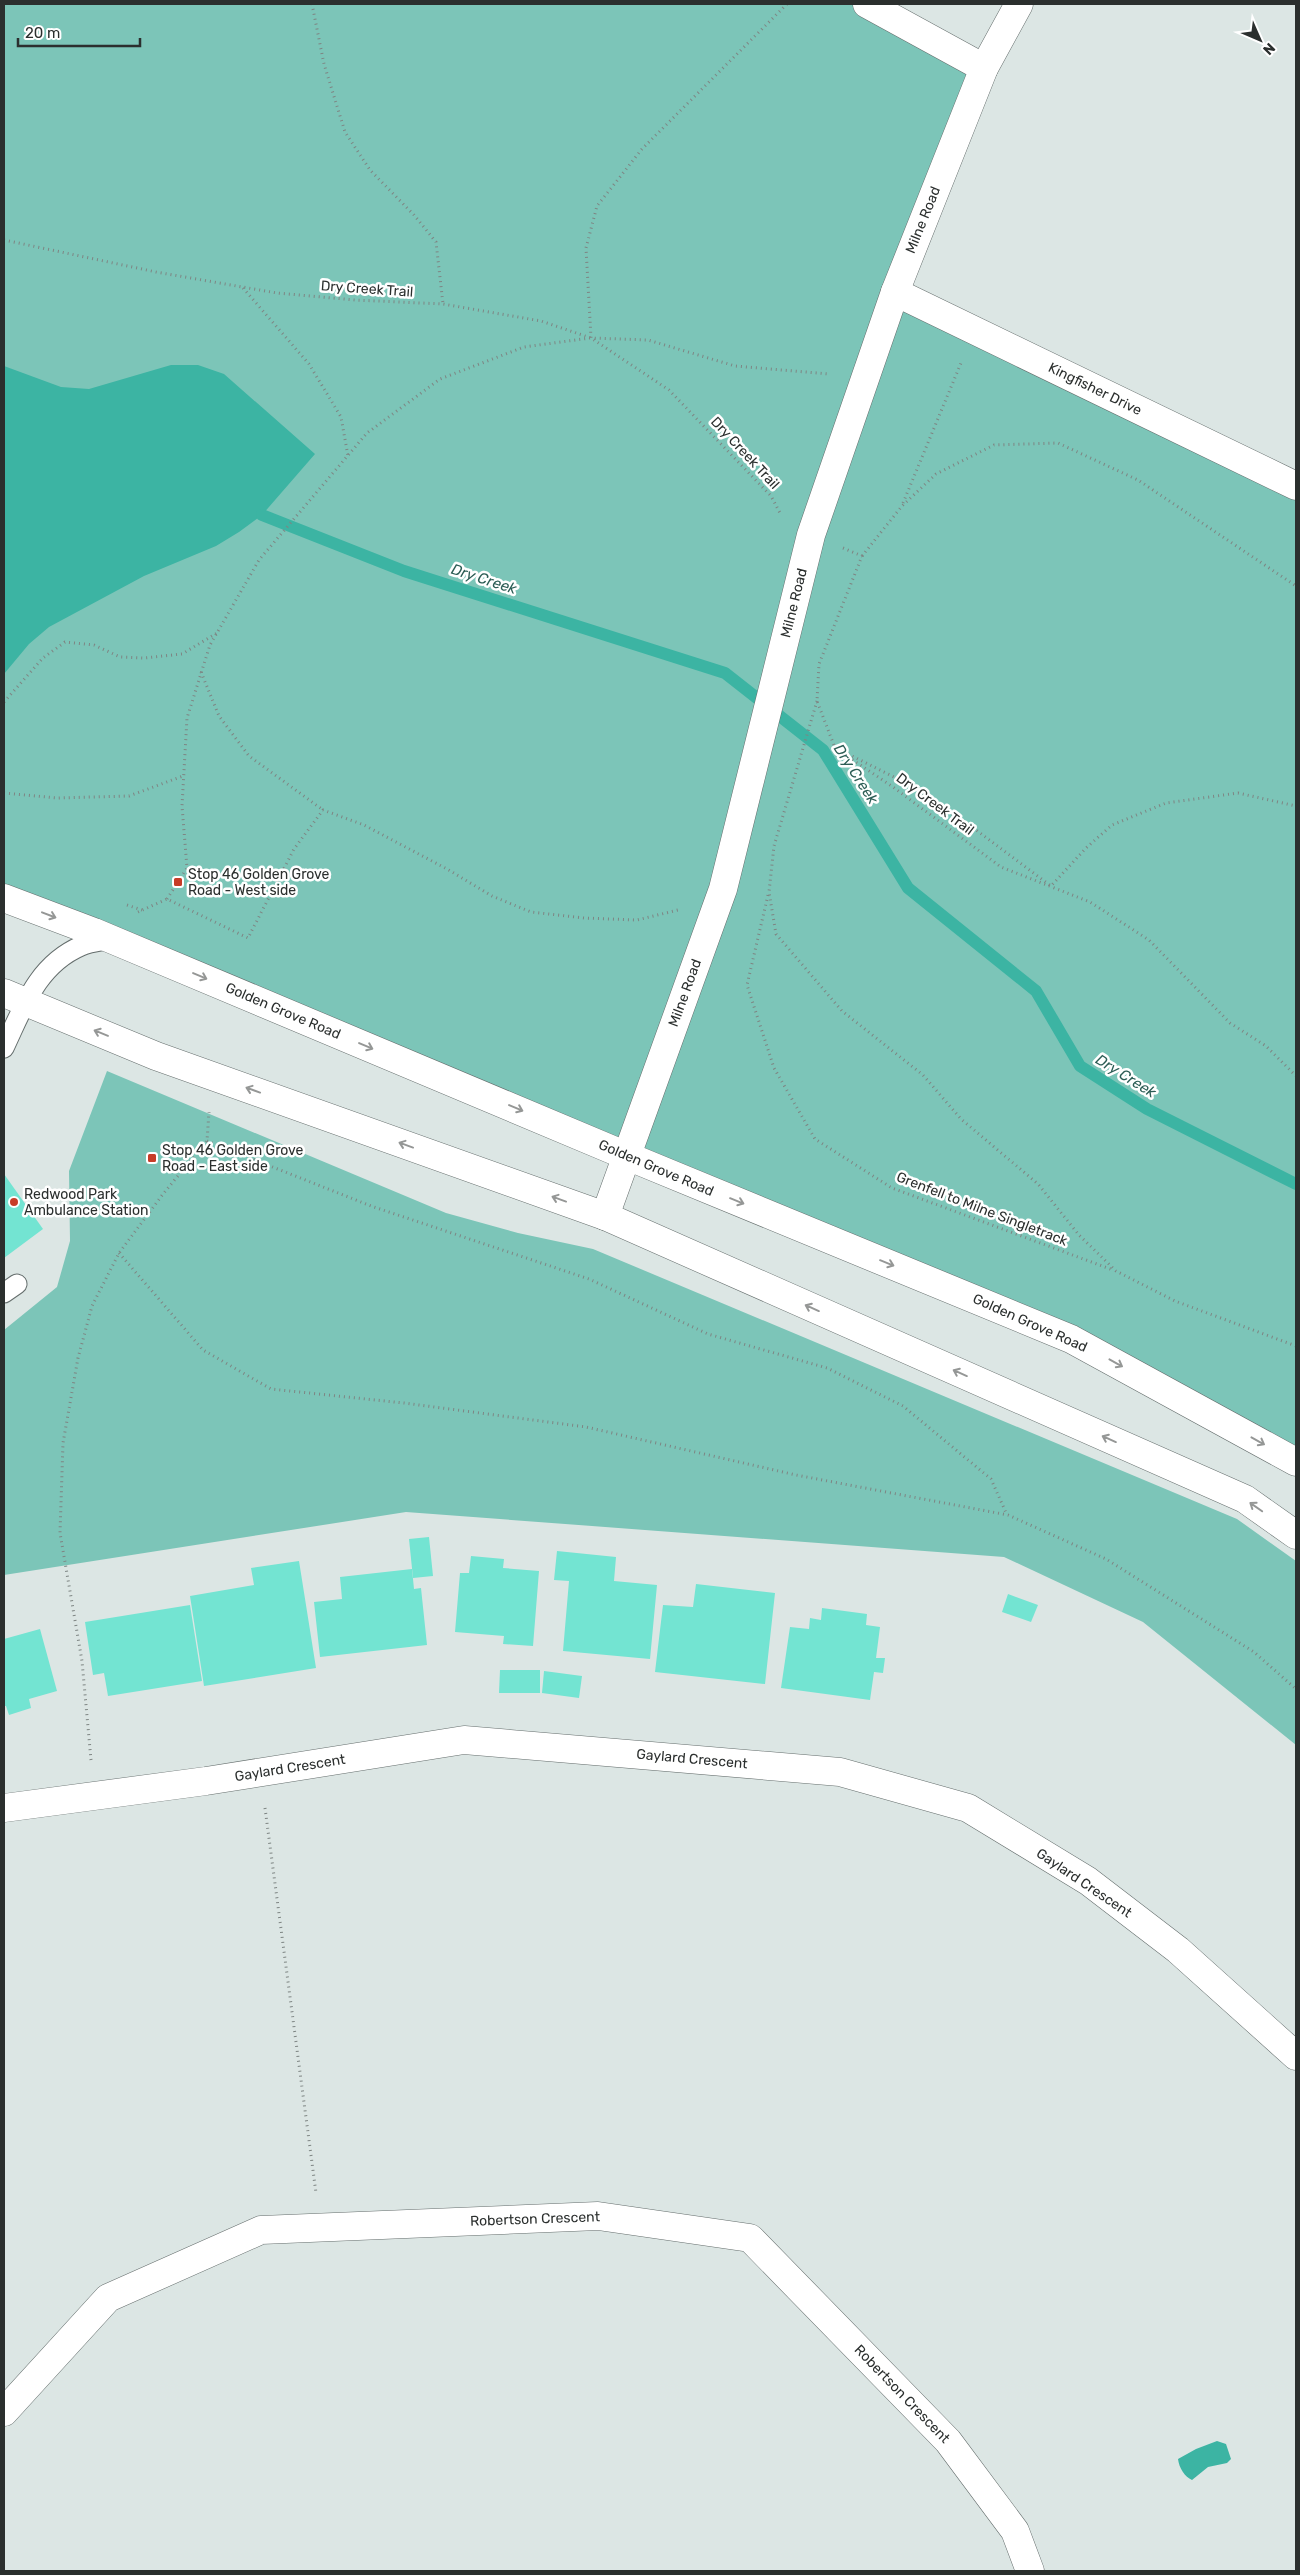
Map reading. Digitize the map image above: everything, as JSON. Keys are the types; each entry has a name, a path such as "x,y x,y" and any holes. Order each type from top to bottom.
{"main road":[{"path":"867,4 984,68"},
{"name":"Milne Road","path":"604,1216 719,902 811,535 864,380 895,292 984,68 1019,4"},
{"name":"Kingfisher Drive","path":"895,292 1296,486"},
{"name":"Golden Grove Road","path":"4,898 103,935 627,1156 1071,1339 1296,1462"},
{"path":"14,997 156,1056 604,1216 1245,1499 1296,1535"},
{"name":"Gaylard Crescent","path":"4,1808 260,1773 464,1740 840,1772 968,1808 1088,1881 1178,1950 1296,2056"},
{"name":"Robertson Crescent","path":"4,2412 108,2298 261,2230 598,2216 750,2238 948,2441 1015,2531 1030,2571"}],"lane":[{"path":"4,1048 14,997 61,957 103,935"}],"path":[{"path":"312,4 324,64 345,132 370,170 414,215 436,242 443,304"},
{"path":"591,338 586,248 597,206 642,149 787,4"},
{"name":"Dry Creek Trail","path":"4,240 156,272 277,293 355,300 443,304 541,321 591,338 668,390 771,496 784,520 811,535 862,556"},
{"path":"242,287 309,364 342,417 348,456"},
{"path":"902,506 975,331"},
{"path":"103,935 167,899 187,868 182,806 187,718 210,644 259,560 367,433 440,379 524,347 591,338 648,340 735,366 800,370 864,380"},
{"path":"1296,586 1138,480 1058,443 994,445 936,474 902,506 862,556 819,664 818,701 835,748 900,780 972,827 1051,886 1086,848 1112,825 1166,803 1238,793 1296,806"},
{"path":"4,702 43,658 65,642 94,645 120,657 144,658 182,654 217,633"},
{"path":"201,672 219,716 249,756 323,810 364,825 447,869 492,896 531,912 584,918 637,920 719,902"},
{"name":"Grenfell to Milne Singletrack","path":"818,701 774,846 768,892 747,985 774,1068 815,1139 892,1188 1116,1271 1175,1301 1296,1346"},
{"name":"Dry Creek Trail","path":"835,748 894,787 1002,867 1090,902 1149,940 1230,1023 1266,1046 1296,1076"},
{"path":"4,793 57,798 128,796 184,776"},
{"path":"167,899 248,938 294,849 323,810"},
{"name":"Grenfell to Milne Singletrack","path":"768,892 776,934 842,1011 923,1075 961,1119 1038,1184 1079,1235 1116,1271"},
{"path":"95,1796 82,1661 60,1533 62,1443 78,1358 92,1306 119,1253 163,1194 207,1141 210,1075"},
{"path":"207,1141 371,1206 589,1279 708,1334 827,1368 910,1412 991,1479 1008,1515"},
{"path":"119,1253 203,1350 271,1389 404,1403 586,1427 796,1475 1008,1515 1106,1559 1254,1652 1296,1689"},
{"path":"260,1773 320,2228"}],"shaded area":[{"path":"4,4 867,4 984,68 895,292 1296,486 1296,1462 1071,1339 4,898"},
{"path":"171,365 198,365 224,374 315,454 262,515 239,532 216,546 144,576 49,627 29,644 4,674 4,366 61,387 89,389"},
{"path":"107,1071 446,1213 518,1233 593,1249 1237,1519 1296,1561 1296,1745 1143,1622 1004,1557 406,1512 4,1575 4,1330 57,1287 70,1241 69,1171"},
{"path":"1217,2441 1226,2444 1231,2459 1227,2463 1208,2467 1192,2480 1187,2477 1181,2469 1178,2459 1196,2449"}],"building":[{"name":"Redwood Park Ambulance Station","path":"4,1174 43,1229 4,1258"},
{"path":"429,1537 433,1576 413,1578 409,1539"},
{"path":"557,1551 616,1557 614,1581 657,1585 650,1659 563,1651 569,1581 554,1580"},
{"path":"471,1556 504,1559 503,1568 539,1571 533,1646 503,1644 504,1636 455,1632 460,1573 469,1573"},
{"path":"299,1561 316,1668 204,1686 190,1596 254,1585 251,1568"},
{"path":"412,1569 414,1589 421,1588 427,1645 320,1657 314,1602 342,1599 340,1577"},
{"path":"696,1584 775,1593 765,1684 655,1672 663,1605 693,1607"},
{"path":"1008,1594 1038,1605 1031,1622 1002,1612"},
{"path":"190,1605 202,1681 108,1696 104,1673 93,1675 85,1622"},
{"path":"822,1608 867,1614 866,1625 880,1627 876,1658 885,1658 883,1673 874,1672 870,1700 781,1688 790,1627 809,1629 810,1618 821,1620"},
{"path":"40,1629 57,1691 29,1699 31,1708 9,1715 6,1706 4,1706 4,1639"},
{"path":"500,1670 540,1670 540,1693 499,1693"},
{"path":"544,1671 582,1676 579,1698 542,1693"}],"waterway":[{"name":"Dry Creek","path":"262,515 404,571 725,673 823,750 908,888 1036,991 1080,1066 1147,1109 1296,1184"}],"place":[{"name":"Stop 46 Golden Grove Road - West side","path":"178,882"},
{"name":"Stop 46 Golden Grove Road - East side","path":"152,1158"},
{"name":"Redwood Park Ambulance Station","path":"14,1202"}]}
